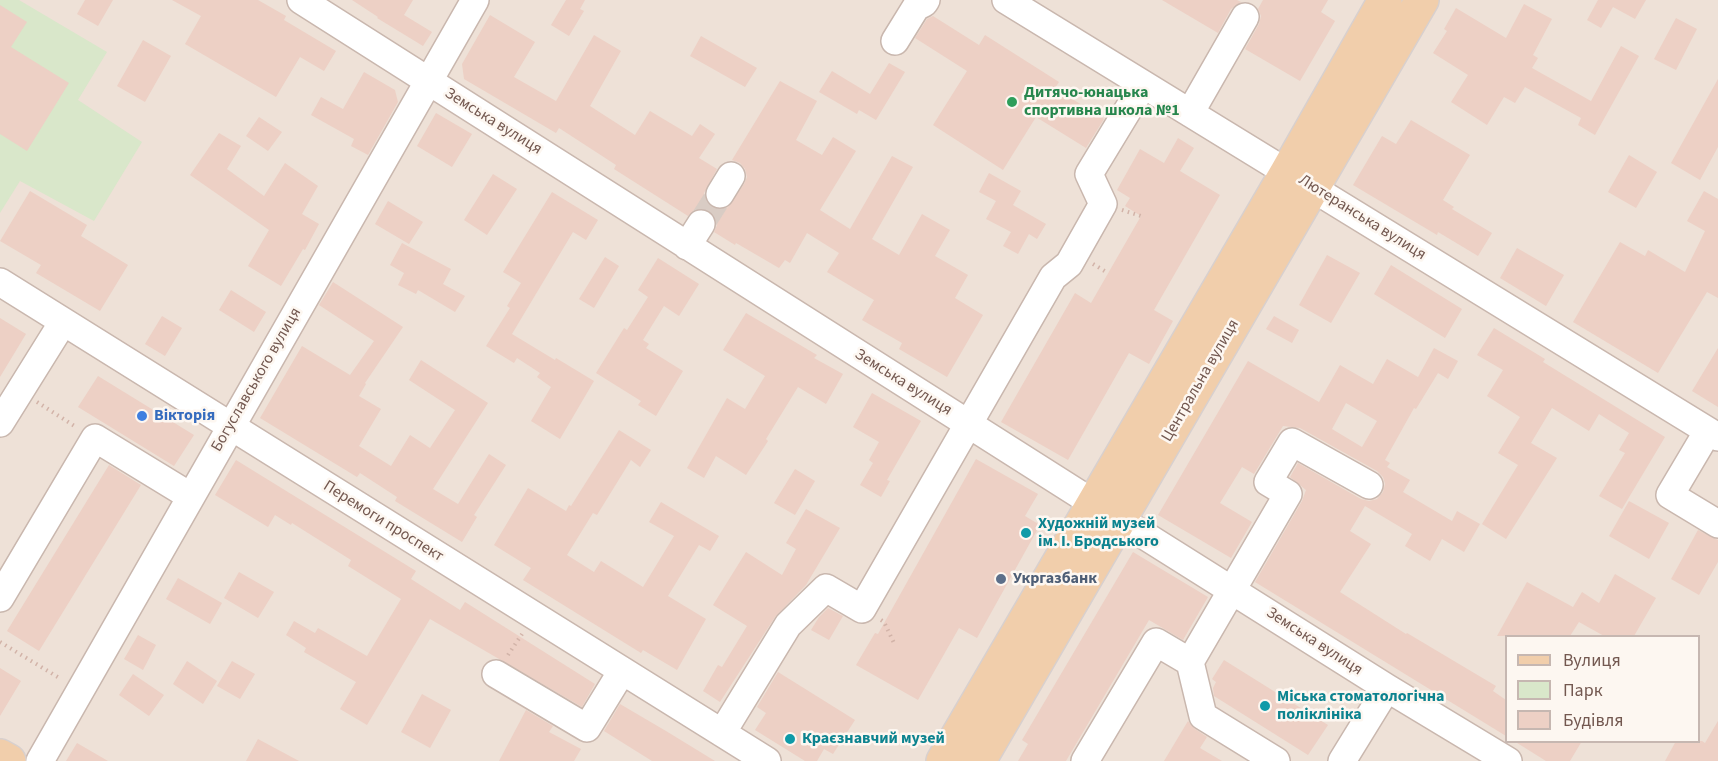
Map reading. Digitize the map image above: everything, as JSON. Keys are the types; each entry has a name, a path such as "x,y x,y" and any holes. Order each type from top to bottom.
{"main road":[{"name":"Центральна вулиця","path":"1300,180 1385,0"},
{"name":"Центральна вулиця","path":"979,761 1107,512 1300,180 1422,0"},
{"name":"Центральна вулиця","path":"943,761 1107,512"},
{"path":"0,756 9,761"}],"street":[{"name":"Земська вулиця","path":"301,0 429,82 694,235 968,424 1387,688 1508,761"},
{"name":"Богуславського вулиця","path":"40,761 476,0"},
{"path":"895,41 916,7 926,0"},
{"name":"Лютеранська вулиця","path":"1006,0 1713,434"},
{"path":"1190,113 1249,8"},
{"path":"722,733 788,625 826,588 862,609 1053,278 1069,264 1103,204 1089,174 1143,85"},
{"name":"Перемоги проспект","path":"0,282 767,761"},
{"path":"0,423 63,322"},
{"path":"1713,434 1670,495 1718,524"},
{"path":"0,598 95,438 190,496"},
{"path":"1276,761 1203,716 1190,662 1288,494 1268,482 1292,442 1368,485"},
{"path":"1085,761 1156,642 1190,662"},
{"path":"496,674 586,728 622,671"},
{"path":"1342,761 1387,688"}],"path":[{"path":"19,392 95,438"},
{"path":"496,674 533,615"},
{"path":"0,642 80,690"}],"shaded area":[{"path":"0,0 1718,0 1718,761 0,761"}],"green space":[{"path":"0,0 19,0 107,52 78,100 142,142 94,221 20,181 0,213"}],"building":[{"path":"85,0 113,0 98,26 77,14"},
{"path":"172,0 258,0 286,16 284,20 336,51 324,71 300,57 276,97 185,44 201,16"},
{"path":"352,0 413,0 404,15 432,32 423,46"},
{"path":"566,0 585,0 580,9 584,11 569,36 551,25"},
{"path":"1162,0 1237,0 1241,2 1231,9 1218,33"},
{"path":"1263,0 1328,0 1321,12 1335,21 1300,81 1245,49 1259,24 1261,16 1258,9"},
{"path":"1598,0 1646,0 1635,19 1613,7 1601,28 1587,20"},
{"path":"1524,4 1552,19 1533,55 1538,58 1532,68 1591,101 1621,46 1639,56 1595,135 1578,125 1581,118 1525,87 1515,103 1504,97 1487,125 1451,102 1468,75 1433,53 1447,31 1444,29 1456,8 1506,38"},
{"path":"0,5 27,22 11,47 69,83 27,151 0,134"},
{"path":"490,15 535,42 514,77 556,101 594,35 621,51 590,106 635,135 650,111 692,136 700,124 715,134 699,158 717,169 704,193 712,208 720,210 728,207 744,184 747,177 745,169 740,163 732,160 780,81 817,101 796,140 822,155 833,137 856,151 820,210 850,229 892,156 913,167 872,239 899,255 922,214 950,230 935,256 968,275 955,298 983,315 947,377 899,349 902,343 862,320 874,300 827,272 839,253 807,233 790,263 785,260 779,268 714,232 717,225 715,217 709,210 702,208 694,210 688,216 614,169 616,165 559,128 556,133 464,79 462,64"},
{"name":"Дитячо-юнацька спортивна школа №1","path":"933,16 979,45 985,35 1059,82 1055,88 1104,119 1086,148 1036,117 1003,170 933,125 967,71 915,38 927,19"},
{"path":"1676,18 1697,29 1676,70 1654,59"},
{"path":"701,36 757,68 745,87 690,56"},
{"path":"143,40 171,56 145,102 117,86"},
{"path":"889,63 905,72 876,120 859,110 857,114 819,92 832,71 870,94"},
{"path":"364,72 395,90 398,102 368,155 351,146 354,139 311,115 321,97 343,109"},
{"path":"1718,79 1718,147 1700,180 1671,163"},
{"path":"436,113 472,134 452,167 417,146"},
{"path":"259,117 282,132 268,151 246,136"},
{"path":"1411,120 1470,155 1443,200 1454,207 1452,209 1492,233 1478,256 1438,232 1437,235 1353,185 1382,136 1396,144"},
{"path":"219,133 241,146 227,169 264,196 285,163 318,186 302,214 319,224 281,286 248,266 269,230 190,175"},
{"path":"1178,138 1194,148 1180,171 1220,195 1154,310 1173,321 1149,364 1129,353 1068,460 1001,422 1075,293 1091,303 1141,216 1125,206 1130,198 1117,190 1140,149 1164,163"},
{"path":"1629,155 1657,172 1636,208 1608,192"},
{"path":"989,173 1021,191 1013,205 1046,224 1037,239 1029,234 1018,254 1003,246 1011,232 986,219 996,201 979,192"},
{"path":"493,174 517,189 487,235 464,220"},
{"path":"30,191 87,225 81,236 128,265 100,311 36,273 41,265 0,241"},
{"path":"1704,191 1718,199 1718,298 1707,292 1658,373 1573,322 1620,242 1645,256 1648,250 1685,272 1705,231 1687,221"},
{"path":"552,192 598,220 586,240 573,232 512,334 594,381 560,439 531,421 551,387 537,377 540,373 517,358 514,363 486,346 510,308 507,306 521,283 503,272"},
{"path":"388,201 423,222 409,244 375,224"},
{"path":"402,243 451,269 443,284 465,296 455,312 418,290 416,294 398,285 404,273 390,265"},
{"path":"1517,248 1564,275 1546,306 1500,278"},
{"path":"1327,255 1360,273 1331,323 1299,305"},
{"path":"605,257 619,266 594,308 579,299"},
{"path":"658,258 699,284 679,316 664,306 643,340 649,344 646,348 683,371 656,416 638,405 641,401 596,373 624,328 627,330 648,297 638,290"},
{"path":"1391,265 1462,309 1445,338 1374,294"},
{"path":"333,282 403,327 365,383 359,396 381,409 359,446 391,466 410,435 430,448 455,410 409,380 421,360 488,403 433,489 458,504 489,454 506,465 474,515 477,517 462,542 395,501 397,497 360,473 357,477 260,418 302,346 350,375 374,341 319,305"},
{"path":"231,290 266,312 254,332 219,310"},
{"path":"746,313 817,355 814,358 843,374 826,404 798,387 746,475 716,456 704,478 687,468 727,398 745,409 765,376 723,350"},
{"path":"162,316 182,328 165,356 145,344"},
{"path":"1274,316 1299,330 1292,343 1266,329"},
{"path":"0,318 26,334 0,377"},
{"path":"1494,328 1545,359 1543,362 1665,437 1622,509 1599,496 1625,453 1619,450 1629,433 1599,414 1589,431 1552,408 1531,443 1557,458 1506,539 1482,524 1518,465 1498,453 1520,417 1487,396 1503,370 1477,355"},
{"path":"1434,348 1458,361 1448,379 1438,373 1416,409 1414,408 1385,460 1390,463 1387,467 1410,480 1403,492 1452,521 1457,511 1480,524 1464,552 1442,539 1430,561 1405,546 1412,534 1365,506 1350,531 1371,544 1340,592 1406,634 1496,686 1493,691 1505,699 1505,735 1255,582 1302,501 1306,490 1290,477 1298,463 1361,499 1369,501 1377,499 1383,492 1385,484 1383,477 1377,471 1300,428 1283,426 1254,474 1242,467 1220,503 1252,522 1231,558 1158,515 1248,361 1319,402 1340,365 1373,384 1387,359 1418,377","holes":["1346,403 1377,421 1362,447 1332,429"]},
{"path":"1718,348 1718,407 1692,391"},
{"path":"98,376 194,435 174,466 78,407"},
{"path":"872,393 921,421 887,480 890,481 881,497 860,485 873,463 869,460 879,442 853,427"},
{"path":"619,430 651,450 640,467 631,460 597,515 593,513 567,555 594,572 601,561 643,587 674,536 649,522 661,502 719,536 710,551 699,545 668,596 706,619 677,670 643,650 641,653 523,580 531,568 494,545 528,488 566,511"},
{"path":"976,459 1038,494 1025,516 1040,525 977,638 959,628 918,700 856,665 875,633 878,634"},
{"path":"236,460 416,571 411,579 460,610 465,602 595,684 582,707 430,619 367,725 340,709 356,682 304,652 306,648 286,635 294,621 315,633 318,628 367,656 401,599 348,566 351,560 292,523 291,525 275,515 268,527 215,495"},
{"path":"109,465 141,485 39,651 7,631"},
{"path":"795,469 815,481 795,515 774,503"},
{"path":"1629,501 1669,523 1649,559 1609,536"},
{"path":"806,509 840,528 806,585 775,617 720,702 703,691 718,665 722,667 747,626 713,605 746,552 782,575 796,549 786,543"},
{"path":"1698,530 1718,540 1718,562 1699,595 1671,579"},
{"path":"1133,552 1208,597 1183,640 1149,620 1066,761 1018,761 1028,744 1022,740"},
{"path":"239,572 274,592 258,618 224,598"},
{"path":"1615,574 1656,598 1635,635 1602,635 1579,622 1571,635 1497,636 1527,582 1573,607 1582,592 1599,603"},
{"path":"178,578 222,603 210,624 166,599"},
{"path":"828,608 843,616 829,640 811,630"},
{"path":"138,635 156,645 143,670 124,659"},
{"name":"Міська стоматологічна поліклініка","path":"1224,660 1328,725 1308,755 1214,696 1213,688 1216,682 1212,679"},
{"path":"187,661 217,681 203,704 173,684"},
{"path":"232,661 255,674 240,699 217,686"},
{"path":"0,668 21,681 0,716"},
{"path":"778,672 855,720 833,754 824,749 817,761 805,761 755,730 766,713 757,707"},
{"path":"133,674 164,695 149,716 119,695"},
{"path":"422,694 451,710 430,748 401,732"},
{"path":"620,704 715,761 652,761 604,731"},
{"path":"526,710 553,726 549,732 581,749 574,761 499,761"},
{"path":"1188,721 1207,737 1200,748 1222,761 1164,761"},
{"path":"1718,721 1718,761 1665,761 1675,743 1700,743 1702,741 1705,743"},
{"path":"258,739 299,761 246,761"},
{"path":"77,743 108,761 66,761"},
{"path":"1517,743 1581,743 1570,761 1546,761"}],"tunnel":[{"path":"701,224 720,194"}],"place":[{"name":"Дитячо-юнацька спортивна школа №1","path":"1012,102"},
{"name":"Вікторія","path":"142,416"},
{"name":"Художній музей ім. І. Бродського","path":"1026,533"},
{"name":"Укргазбанк","path":"1001,579"},
{"name":"Міська стоматологічна поліклініка","path":"1265,706"},
{"name":"Краєзнавчий музей","path":"790,739"}]}
